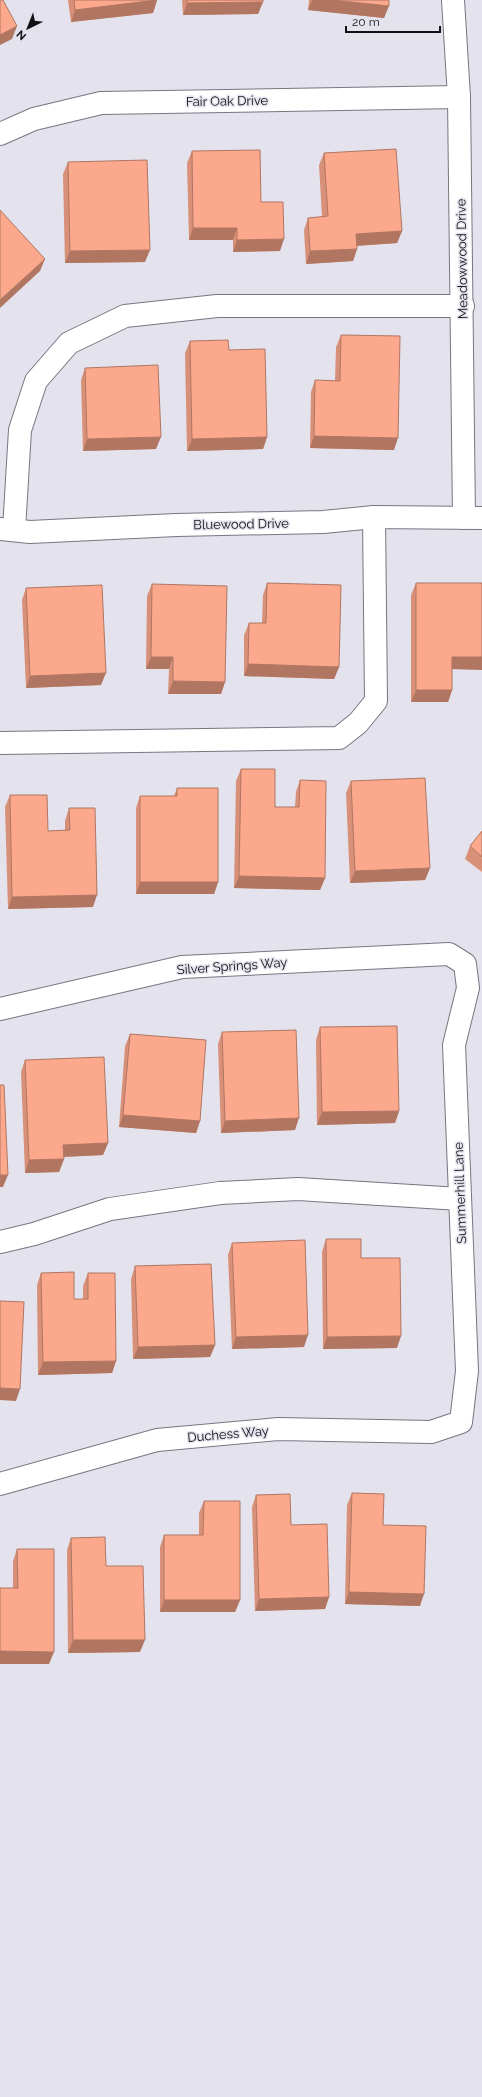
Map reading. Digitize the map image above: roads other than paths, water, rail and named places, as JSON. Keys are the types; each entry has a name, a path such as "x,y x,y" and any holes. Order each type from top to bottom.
{"street":[{"name":"Meadowwood Drive","path":"453,0 459,97 462,306 473,518"},
{"name":"Fair Oak Drive","path":"0,134 34,119 101,103 459,97"},
{"path":"7,530 20,430 36,381 69,343 125,316 217,306 462,306"},
{"path":"0,743 339,738 358,723 376,701 374,517"},
{"name":"Bluewood Drive","path":"7,530 30,532 176,525 323,522 374,517 473,518"},
{"name":"Silver Springs Way","path":"0,1009 182,967 449,954 465,964"},
{"name":"Summerhill Lane","path":"460,1422 468,1371 454,1045 468,988 465,964"},
{"path":"0,1242 34,1234 110,1209 220,1194 298,1189 460,1199"},
{"name":"Duchess Way","path":"0,1484 157,1440 278,1429 431,1432 460,1422"}]}
